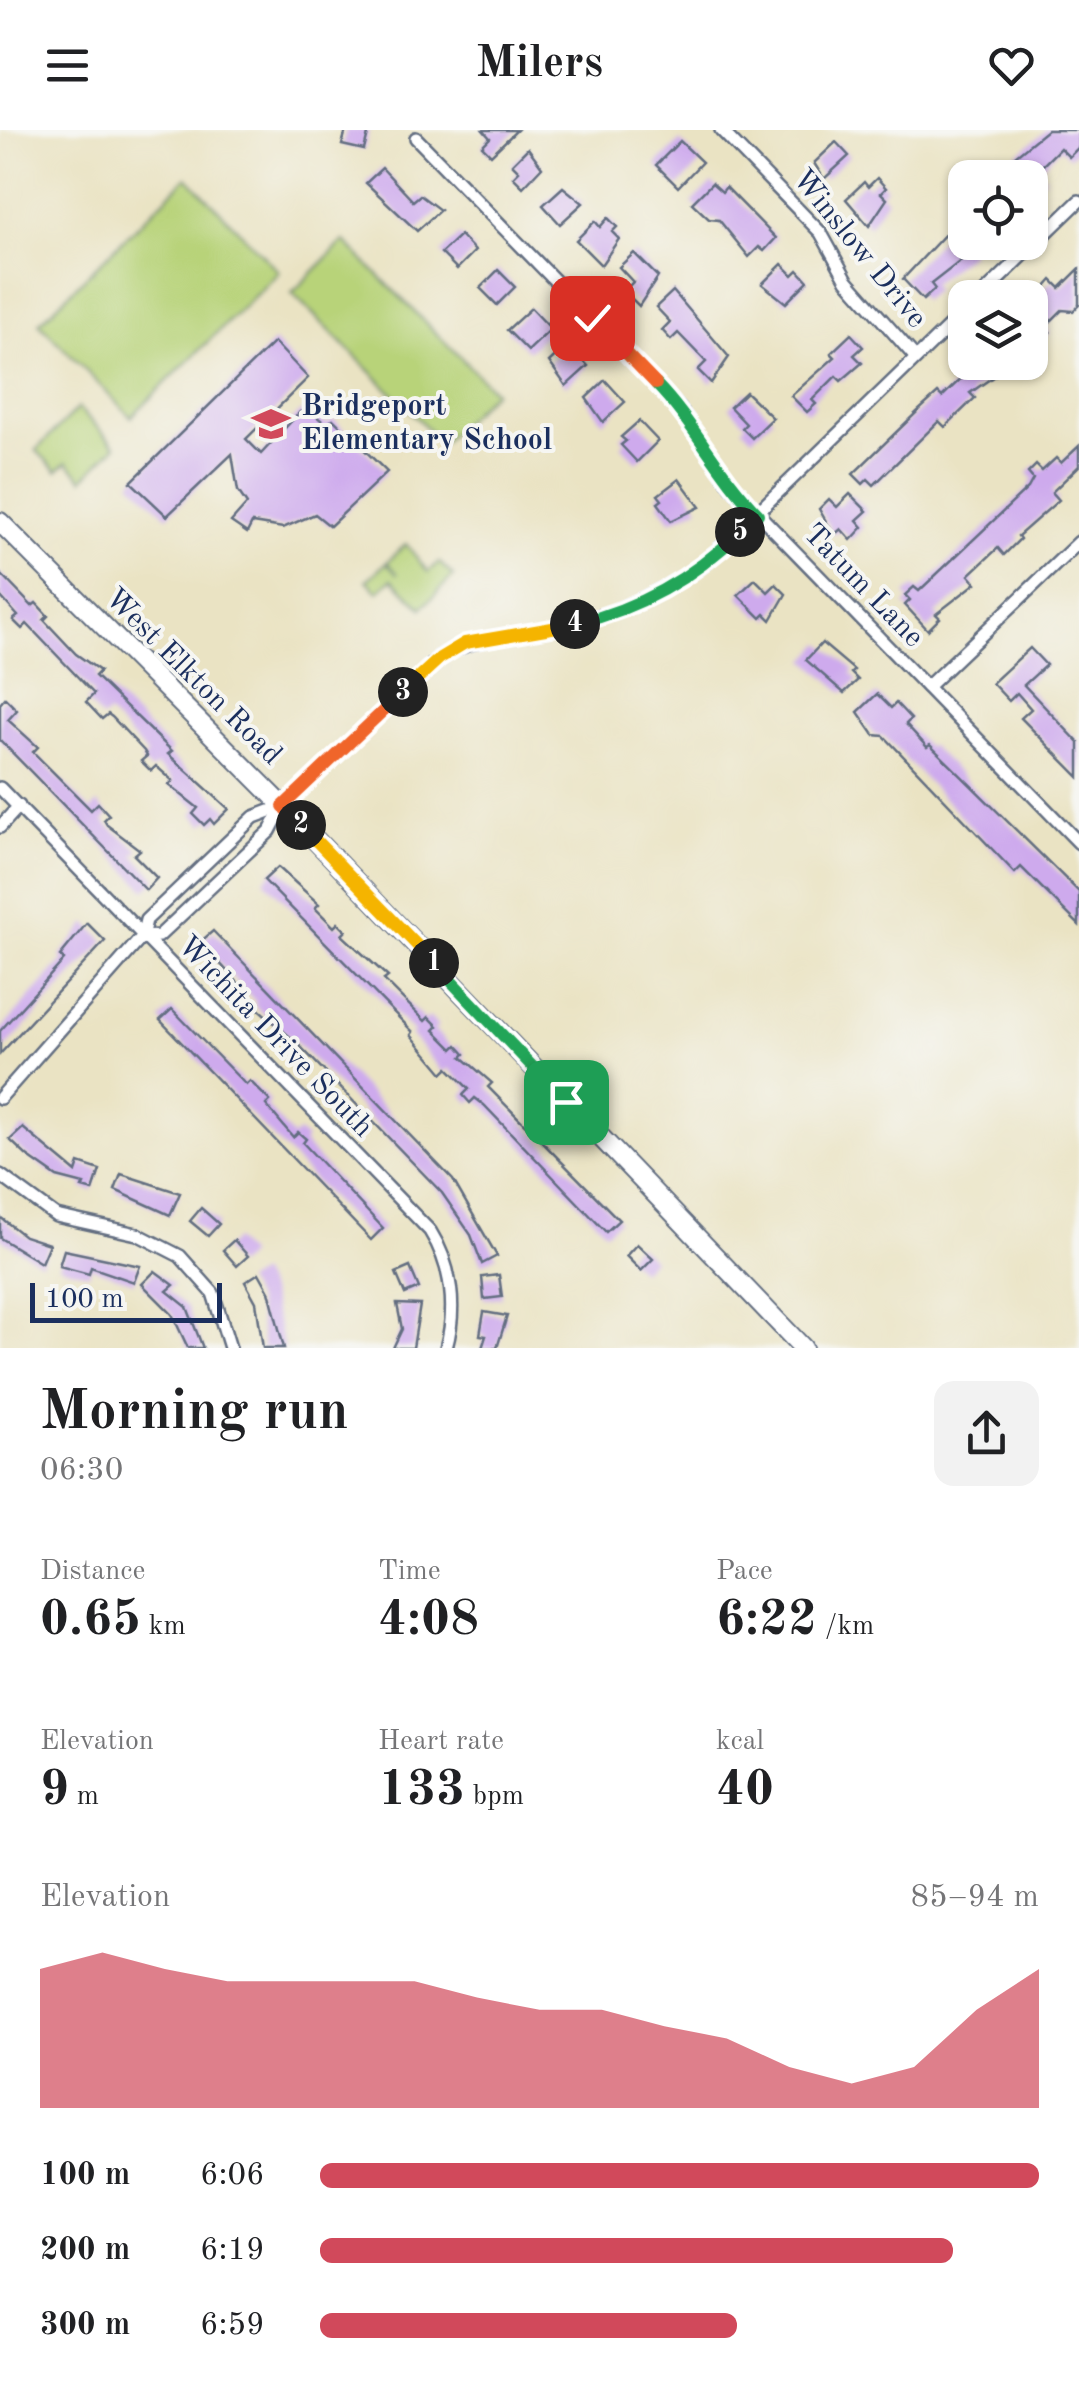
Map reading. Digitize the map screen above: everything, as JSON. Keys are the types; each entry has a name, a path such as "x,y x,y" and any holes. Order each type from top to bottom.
{"street":[{"name":"Winslow Drive","path":"721,130 822,233 848,280 916,358"},
{"name":"Tatum Lane","path":"416,138 679,408 732,487 1079,843"},
{"path":"997,280 1079,200"},
{"path":"142,937 160,936 270,832 283,806 440,658 465,643 556,628 632,605 702,566 948,327"},
{"name":"West Elkton Road","path":"0,522 283,806 803,1348"},
{"path":"927,687 1079,542"},
{"name":"Wichita Drive South","path":"0,788 430,1231 446,1256 452,1300 446,1348"},
{"path":"0,827 19,806"},
{"path":"0,1098 142,937 146,920 254,817 283,806"},
{"path":"0,1174 56,1216 137,1234 180,1256 214,1294 230,1348"}],"green space":[{"path":"187,177 279,272 131,417 39,323"},
{"path":"344,241 494,391 442,443 292,293"},
{"path":"78,408 116,446 83,479 67,462 57,471 36,450"},
{"path":"406,544 428,572 439,562 453,576 422,608 392,579 378,592 367,580 386,563 398,574 387,562"}],"building":[{"path":"346,130 369,130 364,150 342,145"},
{"path":"483,130 517,130 491,155 482,146 490,138"},
{"path":"1047,130 1079,130 1079,147 1069,157 1060,148 1048,160 1017,160 1015,156"},
{"path":"680,141 702,162 678,187 656,165"},
{"path":"836,142 849,156 824,179 814,163"},
{"path":"528,148 542,167 523,187 513,177 519,171 512,164"},
{"path":"382,168 413,201 420,195 440,210 417,231 366,183"},
{"path":"877,178 886,188 881,193 887,199 869,226 846,199 864,182 868,187"},
{"path":"712,183 722,192 726,187 776,238 764,251 759,247 749,257 719,220 709,219 692,203"},
{"path":"563,187 583,203 560,224 543,205"},
{"path":"608,218 617,227 612,232 619,239 601,265 576,240 595,221 600,227"},
{"path":"948,231 948,260 962,260 931,284 935,289 923,300 903,279"},
{"path":"460,235 475,251 457,269 441,253"},
{"path":"634,253 658,277 639,306 624,291 633,282 619,267"},
{"path":"782,264 793,275 798,270 808,281 786,303 762,284"},
{"path":"1079,269 1079,305 1073,311 1062,310 1048,324 1048,285 1052,280 1060,288"},
{"path":"498,270 515,287 497,305 480,288"},
{"path":"673,291 729,357 711,383 698,370 706,362 678,333 671,340 662,330 670,322 656,307"},
{"path":"531,308 551,329 528,351 507,330"},
{"path":"851,334 863,347 854,355 862,363 841,381 836,376 812,400 816,404 807,412 791,396 835,357 831,353"},
{"path":"274,342 308,378 246,439 261,454 300,412 309,410 327,425 333,419 387,472 330,526 315,514 283,528 252,523 247,533 231,522 247,504 238,491 232,454 167,516 131,482"},
{"path":"568,344 588,366 566,386 549,362"},
{"path":"605,380 625,402 603,422 586,398"},
{"path":"960,380 989,380 970,393 975,398 945,427 939,421 874,485 868,479 863,484 853,474 938,393 942,397"},
{"path":"746,392 773,418 752,438 742,428 746,424 730,407"},
{"path":"639,421 658,441 637,462 621,445 626,441 621,437"},
{"path":"1079,446 1079,466 1052,492 1059,500 1018,536 1020,539 1004,555 998,548 969,575 976,583 936,614 940,618 928,630 905,605 910,600 905,595 914,587 919,591 1028,488 1033,479 1028,473 1036,465 1042,471 1056,458 1061,463"},
{"path":"679,479 700,507 671,521 658,503 662,500 658,495"},
{"path":"850,494 867,511 857,520 863,527 851,540 841,529 834,535 819,509 829,499 837,507"},
{"path":"0,573 32,606 36,603 48,616 44,620 76,654 100,671 95,676 172,751 168,754 229,809 214,824 210,819 204,825 193,814 198,808 169,785 173,781 156,766 151,771 141,761 147,756 144,751 112,717 108,714 102,719 86,702 94,694 27,624 22,629 13,620 18,616 0,596"},
{"path":"755,579 768,592 776,584 786,594 771,620 765,614 761,618 738,595"},
{"path":"822,643 854,670 851,673 858,680 844,693 806,660"},
{"path":"1030,648 1046,665 1024,685 1079,743 1079,777 1021,718 1031,709 1017,693 1009,701 992,683"},
{"path":"877,694 891,708 896,703 911,719 906,724 927,747 930,745 1079,892 1079,925 1021,867 1015,873 884,736 874,735 858,712"},
{"path":"5,698 17,710 8,720 38,747 33,752 91,810 98,803 109,815 104,820 107,825 140,850 134,855 157,878 146,890 0,740 0,704"},
{"path":"278,867 319,904 315,908 334,927 338,923 346,931 342,935 388,977 384,980 425,1021 429,1017 438,1026 434,1030 453,1049 457,1045 465,1054 462,1057 492,1083 488,1087 619,1220 606,1232 484,1105 475,1098 470,1103 463,1095 469,1089 448,1068 443,1073 411,1035 413,1032 264,880"},
{"path":"87,923 105,941 0,1054 0,1031 64,960 60,956"},
{"path":"213,931 453,1180 497,1256 482,1264 471,1235 442,1193 297,1043 254,1005 256,1002 200,942"},
{"path":"172,1009 246,1085 250,1081 270,1101 266,1105 293,1137 298,1132 306,1139 303,1143 383,1228 371,1240 160,1020"},
{"path":"23,1128 76,1172 79,1163 100,1170 93,1191 82,1188 84,1184 57,1177 27,1156 10,1140"},
{"path":"121,1174 180,1193 170,1215 115,1190"},
{"path":"201,1208 219,1224 208,1236 190,1221"},
{"path":"0,1217 24,1236 49,1244 41,1263 0,1238"},
{"path":"234,1240 248,1256 237,1266 223,1250"},
{"path":"637,1244 653,1259 641,1271 626,1256"},
{"path":"64,1250 140,1266 134,1282 91,1267 89,1274 59,1266"},
{"path":"410,1267 419,1288 405,1294 396,1273"},
{"path":"155,1271 174,1285 167,1291 187,1307 203,1348 188,1348 172,1314 142,1284"},
{"path":"259,1273 269,1291 284,1348 263,1348 256,1302 245,1282"},
{"path":"499,1275 502,1297 484,1299 482,1277"},
{"path":"397,1304 420,1305 413,1348 393,1348 402,1329"},
{"path":"484,1312 507,1316 497,1348 482,1348 486,1336 480,1335"}],"place":[{"name":"Bridgeport Elementary School","path":"271,424"}],"route":[{"path":"566,1102 283,806 440,658 465,643 493,635 556,628 632,605 702,566 758,514 732,487 679,408 592,318"}]}
